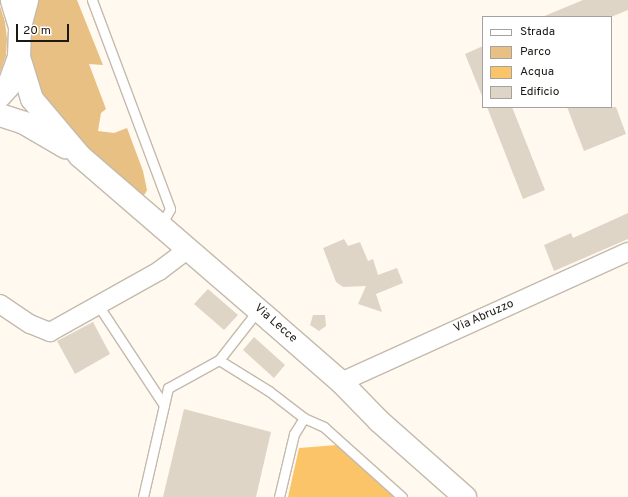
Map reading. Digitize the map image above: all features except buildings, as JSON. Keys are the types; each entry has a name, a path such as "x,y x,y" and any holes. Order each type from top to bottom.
{"main road":[{"path":"12,0 20,27"},
{"path":"0,96 8,87 19,57 20,27 26,0"},
{"name":"Via Lecce","path":"19,57 32,99 80,156 341,382 379,421 465,497"},
{"name":"Via Lecce","path":"0,115 24,123 80,156"}],"street":[{"path":"0,304 30,324 50,332 159,271 188,250"},
{"name":"Via Abruzzo","path":"341,382 628,252"}],"lane":[{"path":"92,0 170,209 161,225"},
{"path":"98,305 164,405"},
{"path":"143,497 168,388 219,360 258,310"},
{"path":"219,360 269,391 304,418 324,427 402,497"},
{"path":"279,497 294,434 304,418"}],"green space":[{"path":"30,0 77,0 103,65 89,64 106,109 101,113 98,131 114,133 127,128 143,171 147,190 145,194 141,196 82,145 36,89 30,65"},
{"path":"0,6 5,22 7,39 6,56 0,73"}],"water":[{"path":"337,445 395,497 288,497 299,448"}]}
